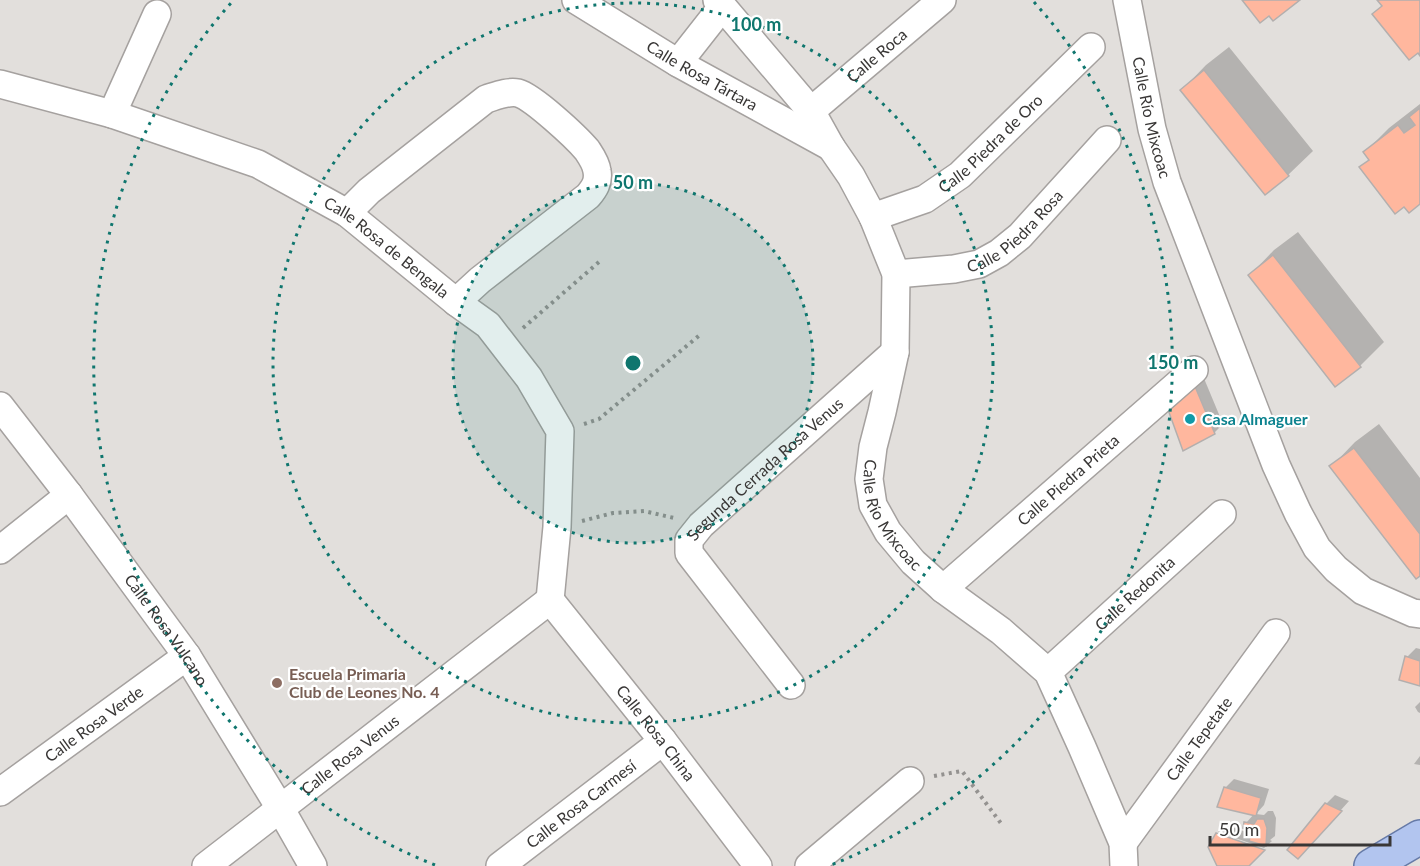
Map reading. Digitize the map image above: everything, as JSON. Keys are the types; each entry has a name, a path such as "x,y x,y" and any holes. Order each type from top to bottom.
{"main road":[{"path":"1371,866 1420,837"}],"street":[{"name":"Calle Rosa Tártara","path":"576,0 678,63 831,147"},
{"name":"Calle Roca","path":"811,111 942,0"},
{"name":"Calle Río Mixcoac","path":"1127,0 1152,129 1167,182 1276,465 1317,548 1336,570 1363,591 1420,614"},
{"path":"678,63 719,3"},
{"name":"Calle Río Mixcoac","path":"719,3 811,111 873,217 896,274 895,352 873,447 869,478 873,505 888,532 913,562 943,589 1001,632 1048,672 1082,747 1123,855"},
{"path":"112,114 157,14"},
{"name":"Calle Piedra de Oro","path":"873,217 925,199 960,175 1091,47"},
{"name":"Calle Rosa de Bengala","path":"0,84 112,114 258,164 347,213 456,302 488,325 529,378 560,431"},
{"path":"347,213 369,191 486,99 510,92 529,98 542,108 594,160 598,180 595,188 456,302"},
{"name":"Calle Piedra Rosa","path":"896,274 954,269 979,264 999,253 1020,236 1107,140"},
{"name":"Segunda Cerrada Rosa Venus","path":"791,685 689,552 689,540 701,525 895,352"},
{"name":"Calle Piedra Prieta","path":"943,589 1194,370"},
{"name":"Calle Rosa Vulcano","path":"0,406 69,495 187,656 313,866"},
{"path":"550,600 557,527 560,431"},
{"path":"0,550 69,495"},
{"name":"Calle Redonita","path":"1048,672 1222,514"},
{"name":"Calle Rosa China","path":"550,600 663,741 758,866"},
{"name":"Calle Rosa Venus","path":"206,866 550,600"},
{"name":"Calle Tepetate","path":"1123,855 1276,633"},
{"name":"Calle Rosa Verde","path":"0,792 187,656"},
{"name":"Calle Rosa Carmesí","path":"500,866 663,741"},
{"path":"809,866 910,781"}],"path":[{"path":"504,344 599,262"},
{"path":"560,431 599,418 701,334"},
{"path":"557,527 613,513 644,511 701,525"},
{"path":"910,781 962,771 1003,826"}],"building":[{"path":"1242,0 1300,0 1273,21 1269,16 1260,23"},
{"path":"1377,0 1420,0 1420,56 1418,53 1409,60 1372,14 1382,6"},
{"path":"1204,70 1289,176 1265,195 1180,90"},
{"path":"1420,108 1420,204 1409,213 1404,207 1395,214 1359,167 1369,160 1363,152 1398,125 1404,133 1415,125 1409,117"},
{"path":"1273,255 1361,367 1335,387 1248,275"},
{"name":"Casa Almaguer","path":"1194,384 1215,434 1183,451 1166,404"},
{"path":"1354,448 1420,534 1420,576 1416,579 1329,466"},
{"path":"1405,656 1420,661 1420,686 1399,680"},
{"path":"1224,787 1261,798 1256,816 1217,807"},
{"path":"1325,803 1342,811 1298,859 1287,850"},
{"path":"1257,819 1264,819 1267,828 1266,846 1249,841 1252,829 1243,828 1244,822 1254,824"},
{"path":"1216,833 1265,850 1249,866 1217,866 1208,847"}],"place":[{"name":"Casa Almaguer","path":"1190,419"},
{"name":"Escuela Primaria Club de Leones No. 4","path":"277,683"}]}
